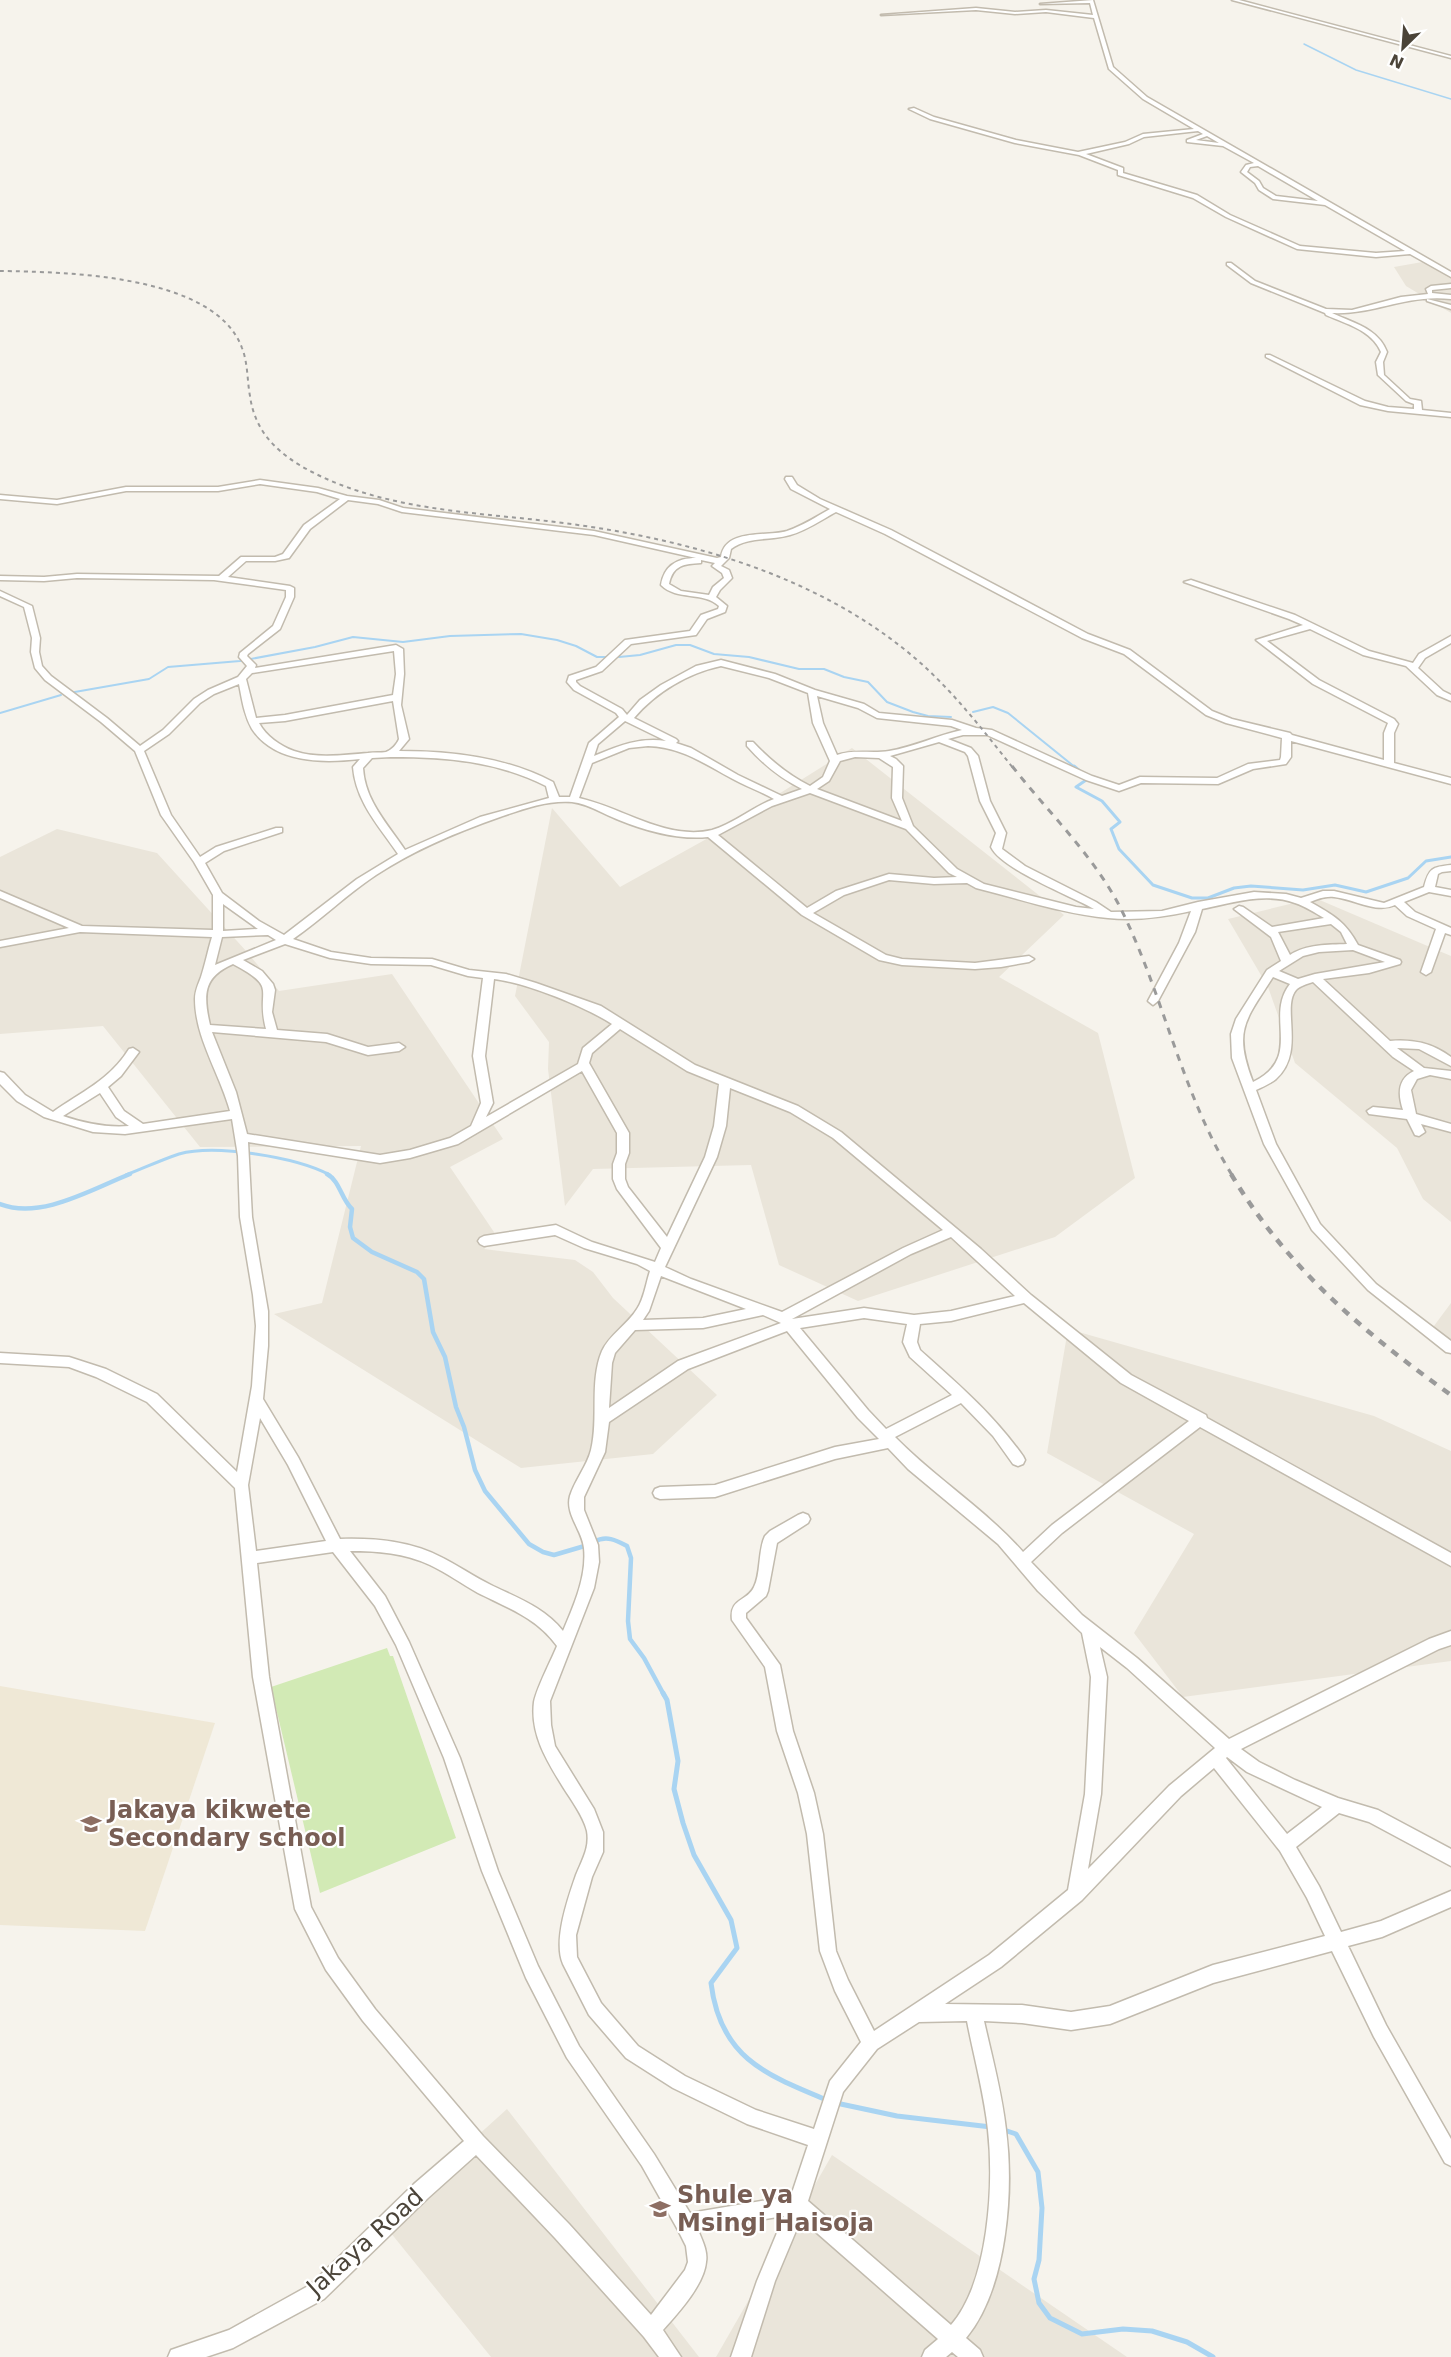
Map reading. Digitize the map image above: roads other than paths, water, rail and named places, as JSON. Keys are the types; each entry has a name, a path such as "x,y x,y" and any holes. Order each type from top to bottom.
{"street":[{"path":"1035,4 1068,3 1075,0 1091,1 1104,37 1105,51 1112,70 1152,103 1451,275"},
{"path":"1234,0 1451,57"},
{"path":"987,9 1002,5"},
{"path":"883,15 945,9 987,9 1015,13 1046,11 1096,16"},
{"path":"912,110 932,118 1015,141 1078,153 1127,143 1143,136 1197,130"},
{"path":"1206,135 1189,141 1225,146"},
{"path":"1081,154 1108,163 1121,170 1120,174 1133,179 1200,197 1220,208 1228,216 1297,247 1376,255 1411,252"},
{"path":"1258,164 1248,166 1244,171 1257,182 1262,190 1279,199 1316,204 1326,203"},
{"path":"1262,190 1299,187"},
{"path":"1229,264 1253,282 1322,310 1372,334 1383,349 1377,367 1379,376 1404,394 1418,408"},
{"path":"1432,296 1429,289 1451,286"},
{"path":"1322,310 1352,312 1373,305 1419,297 1451,297"},
{"path":"1419,297 1451,307"},
{"path":"1268,356 1355,400 1388,409 1418,408 1451,413"},
{"path":"789,479 798,490 908,542 1085,636 1127,652 1209,713 1229,721 1451,781"},
{"path":"0,497 57,502 126,489 194,490 260,482 318,490 345,498 379,502 413,512 603,534 645,546 679,550 717,561"},
{"path":"222,578 244,559 274,559 286,556 307,526 345,498"},
{"path":"678,746 577,688 571,682 572,678 599,669 628,642 693,633 704,617 722,610 719,601 712,597 680,594 665,585 668,573 681,560 717,561 726,556 725,550 731,544 756,537 785,534 836,509"},
{"path":"712,597 716,589 728,578 726,572 716,566 717,561"},
{"path":"0,578 44,579 77,576 222,578 286,586 291,590 277,627 244,653 243,657 252,665 251,671"},
{"path":"1188,582 1292,617 1366,653 1414,667 1431,686 1451,698"},
{"path":"0,593 28,606 36,638 35,652 38,666 48,678 104,720 139,750 166,815 199,862 218,895 271,932 284,940 342,958 432,962 468,973 489,974 516,980 584,1004 620,1023 691,1068 794,1109 837,1135 976,1252 1026,1298 1126,1379 1451,1560"},
{"path":"1310,626 1260,640 1316,682 1392,721 1388,738 1389,763"},
{"path":"1414,667 1422,656 1451,639"},
{"path":"139,750 167,731 192,704 242,679 251,671 396,648 400,651 398,717 404,739 401,745 390,754"},
{"path":"574,800 595,740 627,718 654,693 682,676 710,664 722,663 751,669 812,692 848,701 877,716 952,723 975,731 989,732 1089,778 1119,788 1140,780 1218,781 1251,766 1283,762 1286,757 1287,735"},
{"path":"242,679 259,732 275,746 299,757 318,760 390,754 430,755 499,763 517,768 550,784 555,800"},
{"path":"207,973 234,960 261,952 284,940 355,885 403,854 490,818 555,800 574,800 601,806 621,817 645,825 694,833 710,833 781,799 809,790 826,778 834,759 818,723 812,692"},
{"path":"254,721 285,718 399,697"},
{"path":"834,759 848,754 879,755 975,731"},
{"path":"404,739 430,755"},
{"path":"940,740 968,750 973,756 985,801 1001,833 997,850 1021,867 1072,892 1110,915"},
{"path":"589,761 635,744 678,746 689,749 734,776 781,799"},
{"path":"750,744 762,757 809,790 909,827"},
{"path":"879,755 893,761 898,766 897,798 909,827 953,871 967,880 995,891 1086,912 1110,915 1162,914 1198,905 1264,894 1301,901 1333,920 1345,930 1353,947"},
{"path":"368,757 358,767 359,784 369,807 403,854"},
{"path":"199,862 220,849 279,830"},
{"path":"710,833 806,913 884,957 902,962 975,966 1029,959"},
{"path":"1429,889 1433,873 1439,869 1451,868"},
{"path":"806,913 840,893 889,877 934,881 967,880"},
{"path":"1301,901 1323,894 1344,896 1385,906 1409,894 1429,889 1451,893"},
{"path":"0,894 80,929"},
{"path":"218,895 218,934 207,973 202,982 201,993 210,1047 227,1085 242,1137 245,1159 244,1205 262,1324 258,1402 241,1485 261,1677 303,1909 332,1964 369,2015 477,2142 562,2231 651,2330 671,2357"},
{"path":"1398,901 1411,914 1446,931 1426,972"},
{"path":"1153,1001 1161,980 1186,945 1194,926 1198,905"},
{"path":"1239,909 1271,930 1281,940 1286,960"},
{"path":"1271,930 1333,920"},
{"path":"0,944 80,929 218,934 271,932"},
{"path":"1250,1088 1272,1076 1280,1068 1288,1040 1288,994 1298,984 1315,978 1363,971 1396,962 1353,947 1319,949 1300,953 1286,960 1271,972 1247,1007 1237,1034 1238,1058 1270,1144 1316,1227 1372,1287 1451,1348"},
{"path":"234,960 258,973 268,984 270,990 267,1012 273,1035"},
{"path":"1271,972 1298,984"},
{"path":"475,1129 487,1103 479,1056 489,974"},
{"path":"1315,978 1387,1045 1422,1072 1451,1075"},
{"path":"620,1023 587,1052 583,1060 584,1065 623,1132 623,1153 619,1164 619,1179 623,1188 668,1248"},
{"path":"206,1028 327,1038 368,1051 399,1047"},
{"path":"1387,1045 1413,1043 1423,1045 1440,1053 1451,1062"},
{"path":"54,1117 119,1074 133,1052"},
{"path":"242,1137 380,1159 410,1154 454,1141 584,1065"},
{"path":"1419,1132 1405,1095 1407,1083 1422,1072"},
{"path":"0,1076 17,1096 54,1117 109,1130 141,1128 237,1114"},
{"path":"725,1083 720,1126 715,1146 657,1270 643,1311 609,1351 605,1363 603,1419 598,1452 577,1497 577,1510 591,1545 591,1571 577,1616 542,1701 548,1748 588,1814 595,1832 595,1852 584,1876 568,1935 569,1958 595,2009 632,2052 679,2082 753,2118 818,2139"},
{"path":"102,1087 120,1114 141,1128"},
{"path":"1373,1111 1392,1110 1451,1128"},
{"path":"484,1241 556,1230 574,1240 641,1261 657,1270 764,1310 786,1321 888,1439 943,1492 997,1534 1043,1586 1089,1629 1132,1663 1222,1753 1286,1845 1380,2031 1451,2157"},
{"path":"603,1419 682,1365 786,1321 809,1305 901,1253 950,1232"},
{"path":"786,1321 864,1313 914,1320 951,1316 1026,1298"},
{"path":"630,1325 703,1323 764,1310"},
{"path":"914,1320 910,1342 915,1353 998,1432 1018,1460"},
{"path":"0,1358 69,1362 101,1373 152,1398 241,1485"},
{"path":"660,1493 715,1491 835,1453 888,1439 962,1396"},
{"path":"258,1402 293,1461 336,1545 380,1601 402,1642 452,1758 494,1881 532,1972 552,2012 573,2052 648,2160 686,2223 695,2245 697,2262 692,2276 651,2330"},
{"path":"1023,1561 1057,1528 1201,1419"},
{"path":"803,1519 770,1540 761,1591 738,1611 739,1620 772,1665 785,1731 806,1793 815,1834 828,1951 841,1985 871,2043"},
{"path":"250,1558 336,1545 409,1551 428,1557 490,1591 535,1612 553,1627 564,1644"},
{"path":"1076,1894 1093,1794 1099,1677 1089,1629"},
{"path":"741,2357 766,2281 798,2204 836,2087 871,2043 995,1961 1076,1894 1175,1791 1222,1753 1307,1706 1434,1644 1451,1638"},
{"path":"1222,1753 1337,1805 1372,1815 1451,1858"},
{"path":"1286,1845 1337,1805"},
{"path":"916,2013 1022,2014 1071,2021 1110,2015 1212,1974 1383,1929 1451,1899"},
{"path":"932,2357 951,2340 972,2314 982,2292 993,2237 1001,2170 997,2128 974,2012"},
{"name":"Jakaya Road","path":"178,2357 233,2338 317,2292 422,2191 477,2142"},
{"path":"686,2223 798,2204"},
{"path":"798,2204 973,2357"}],"waterway":[{"path":"1304,44 1356,70 1451,99"},
{"path":"69,693 149,679 168,667 240,661 315,647 353,637 403,642 450,636 521,634 557,640 576,646 597,657 607,657"},
{"path":"619,657 640,655 676,645 690,645 714,654 749,657 799,669 824,669 844,677 868,682 887,702 913,712 928,716 951,717"},
{"path":"0,713 61,695"},
{"path":"973,712 993,707 1008,713 1076,768"},
{"path":"1074,766 1081,772"},
{"path":"1089,778 1076,787 1102,801 1120,822 1111,829 1119,849 1153,885 1192,898 1208,898 1234,888 1251,886 1303,890 1335,885 1366,892 1408,878 1426,861 1451,857"},
{"path":"126,1175 179,1154 195,1151 256,1154 297,1163 330,1175"},
{"path":"0,1204 16,1208 49,1205 66,1201 130,1174"},
{"path":"327,1174 335,1181 352,1209 350,1227 353,1238 372,1252 417,1272 424,1279 433,1332 445,1357 456,1407 464,1427 475,1470 485,1491 529,1544 543,1552 554,1555 588,1545"},
{"path":"594,1542 607,1539 627,1546 631,1558 628,1621 630,1639 644,1658 664,1695"},
{"path":"663,1693 667,1700 678,1761 674,1789 683,1823 694,1855 731,1920 737,1948 711,1983 716,2009 724,2029 736,2046 766,2072 829,2101"},
{"path":"836,2103 897,2116 991,2127"},
{"path":"1001,2129 1016,2134 1038,2172 1042,2208 1039,2260 1034,2279 1039,2303 1050,2318 1082,2334 1123,2329 1152,2331 1187,2342 1213,2357"}],"railway":[{"path":"0,271 98,276 135,282 171,291 202,305 227,323 242,348 253,409 257,421 270,442 300,465 340,484 368,494 427,507 596,528 694,548 789,581 834,603 876,629 930,671 967,711 1013,768"},
{"path":"1012,766 1097,870 1120,907 1148,973 1199,1110 1232,1175"},
{"path":"1231,1174 1253,1208 1302,1269 1357,1322 1451,1395"}],"place":[{"name":"Jakaya kikwete Secondary school","path":"91,1824"},
{"name":"Shule ya Msingi Haisoja","path":"660,2209"}]}
